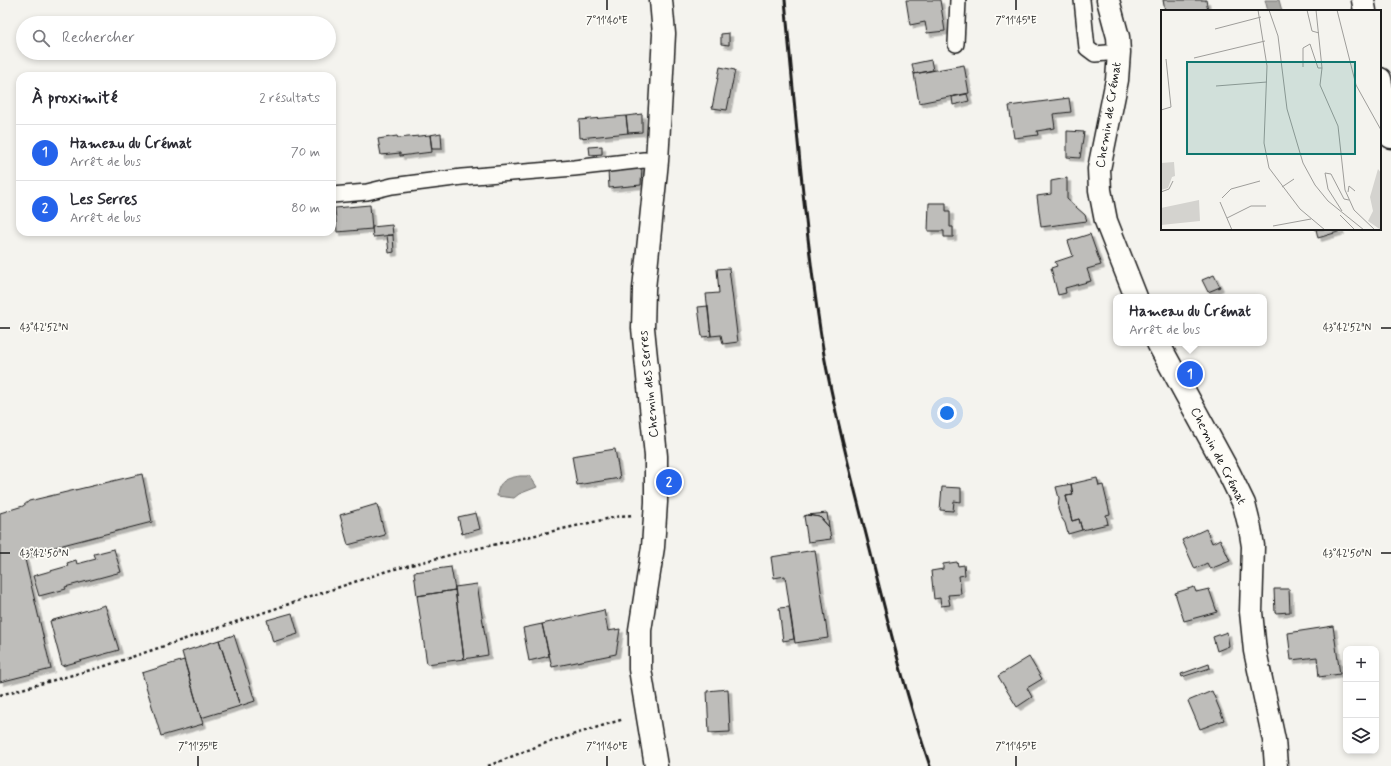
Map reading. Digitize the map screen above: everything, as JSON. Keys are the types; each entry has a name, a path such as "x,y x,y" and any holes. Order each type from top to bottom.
{"street":[{"name":"Chemin des Serres","path":"656,766 640,669 640,630 652,547 655,514 656,456 643,328 644,289 657,161 664,34 661,0"},
{"name":"Chemin de Crémat","path":"1108,0 1118,36 1119,52 1117,80 1099,168 1100,190 1106,221 1135,294"},
{"path":"1363,0 1365,10"},
{"path":"1381,84 1391,137"},
{"name":"Chemin de Crémat","path":"1160,346 1244,504 1253,546 1251,612 1255,651 1274,740 1276,766"}],"lane":[{"path":"956,44 958,0"},
{"path":"1082,0 1086,48 1095,54 1119,52"},
{"path":"336,195 367,192 392,186 462,178 644,160 657,161"}],"path":[{"path":"0,695 105,666 387,572 458,553 620,516 655,514"},
{"path":"488,766 543,744 646,712"}],"shaded area":[{"path":"1265,0 1279,0 1282,10 1268,10"},
{"path":"520,476 530,476 537,487 519,494 514,498 497,496 499,487 504,481"}],"building":[{"path":"906,0 940,0 945,31 927,33 925,22 910,25"},
{"path":"1163,0 1206,0 1208,10 1165,10"},
{"path":"729,33 729,45 721,44 721,34"},
{"path":"931,60 933,70 914,74 912,64"},
{"path":"964,65 969,93 919,103 914,74"},
{"path":"720,67 735,70 727,110 712,108"},
{"path":"967,94 969,101 953,105 952,97"},
{"path":"1069,98 1071,112 1053,114 1055,128 1037,131 1038,135 1014,138 1009,106"},
{"path":"642,114 642,132 628,133 626,116"},
{"path":"626,116 628,133 580,138 579,120"},
{"path":"1067,131 1084,132 1080,158 1067,157"},
{"path":"441,133 442,149 432,149 430,135"},
{"path":"430,135 432,152 400,156 400,153 381,155 378,139 397,136 398,138"},
{"path":"602,146 602,154 590,155 589,147"},
{"path":"642,167 641,185 609,188 608,170"},
{"path":"1067,178 1067,199 1085,215 1087,221 1041,227 1037,196 1051,194 1051,181"},
{"path":"929,203 946,203 946,211 950,211 950,227 953,227 953,237 944,237 944,231 928,231"},
{"path":"370,205 372,229 337,232 336,208"},
{"path":"392,225 393,235 373,237 372,227"},
{"path":"1316,230 1341,231 1318,238"},
{"path":"1090,234 1101,265 1087,269 1091,281 1065,288 1066,293 1058,295 1051,268 1057,266 1055,262 1073,256 1068,241"},
{"path":"387,235 393,235 394,252 389,253"},
{"path":"729,268 738,342 723,344 721,335 711,336 706,294 719,293 717,269"},
{"path":"1214,275 1220,287 1208,292 1202,280"},
{"path":"708,306 711,336 702,337 698,307"},
{"path":"615,449 620,478 577,485 572,456"},
{"path":"142,474 152,522 24,555 51,669 0,682 0,513 23,506 29,501"},
{"path":"1097,478 1099,486 1103,485 1110,514 1106,515 1108,524 1082,530 1079,519 1072,521 1066,496 1073,495 1071,484"},
{"path":"1071,484 1073,495 1066,496 1072,521 1079,519 1082,530 1068,534 1065,523 1058,509 1059,498 1056,487"},
{"path":"942,487 961,488 961,502 954,501 953,511 940,510"},
{"path":"377,504 385,535 348,545 340,515"},
{"path":"476,513 480,529 462,534 458,517"},
{"path":"827,513 829,527 820,517 807,515"},
{"path":"804,516 820,517 829,527 831,539 808,542"},
{"path":"1206,529 1212,543 1220,539 1230,561 1210,569 1207,563 1195,569 1182,540"},
{"path":"114,549 121,572 65,587 66,589 39,596 33,576 68,566 67,563 76,560 77,564 96,559 94,554"},
{"path":"815,550 828,638 795,643 785,576 774,578 771,557"},
{"path":"957,562 958,566 964,565 965,575 959,576 961,594 948,595 950,605 941,606 940,598 934,599 931,571 943,569 943,564"},
{"path":"451,567 455,590 417,596 414,572"},
{"path":"477,584 488,655 464,659 455,587"},
{"path":"1194,587 1196,592 1209,589 1217,612 1184,621 1175,593"},
{"path":"1274,589 1289,589 1290,612 1275,613"},
{"path":"455,590 464,659 427,664 417,596"},
{"path":"105,605 119,650 62,666 50,621"},
{"path":"789,607 794,639 783,641 779,608"},
{"path":"604,610 608,631 620,629 616,654 552,667 542,624"},
{"path":"292,613 298,634 273,642 267,620"},
{"path":"542,624 549,656 529,661 523,628"},
{"path":"1333,626 1340,674 1319,677 1317,657 1291,660 1288,633"},
{"path":"1227,632 1229,646 1217,651 1213,637"},
{"path":"234,635 255,701 240,706 219,640"},
{"path":"219,640 240,706 201,718 182,652"},
{"path":"1029,657 1042,679 1027,688 1032,697 1017,707 998,676"},
{"path":"184,660 203,724 161,736 142,673"},
{"path":"1209,664 1210,668 1182,677 1181,674"},
{"path":"728,689 730,732 709,733 707,691"},
{"path":"1212,691 1224,720 1200,729 1188,701"}],"railway":[{"path":"785,0 806,223 824,355 840,429 891,632 905,686 930,766"}],"place":[{"name":"Hameau du Crémat","path":"1190,374"},
{"name":"Les Serres","path":"669,482"}]}
